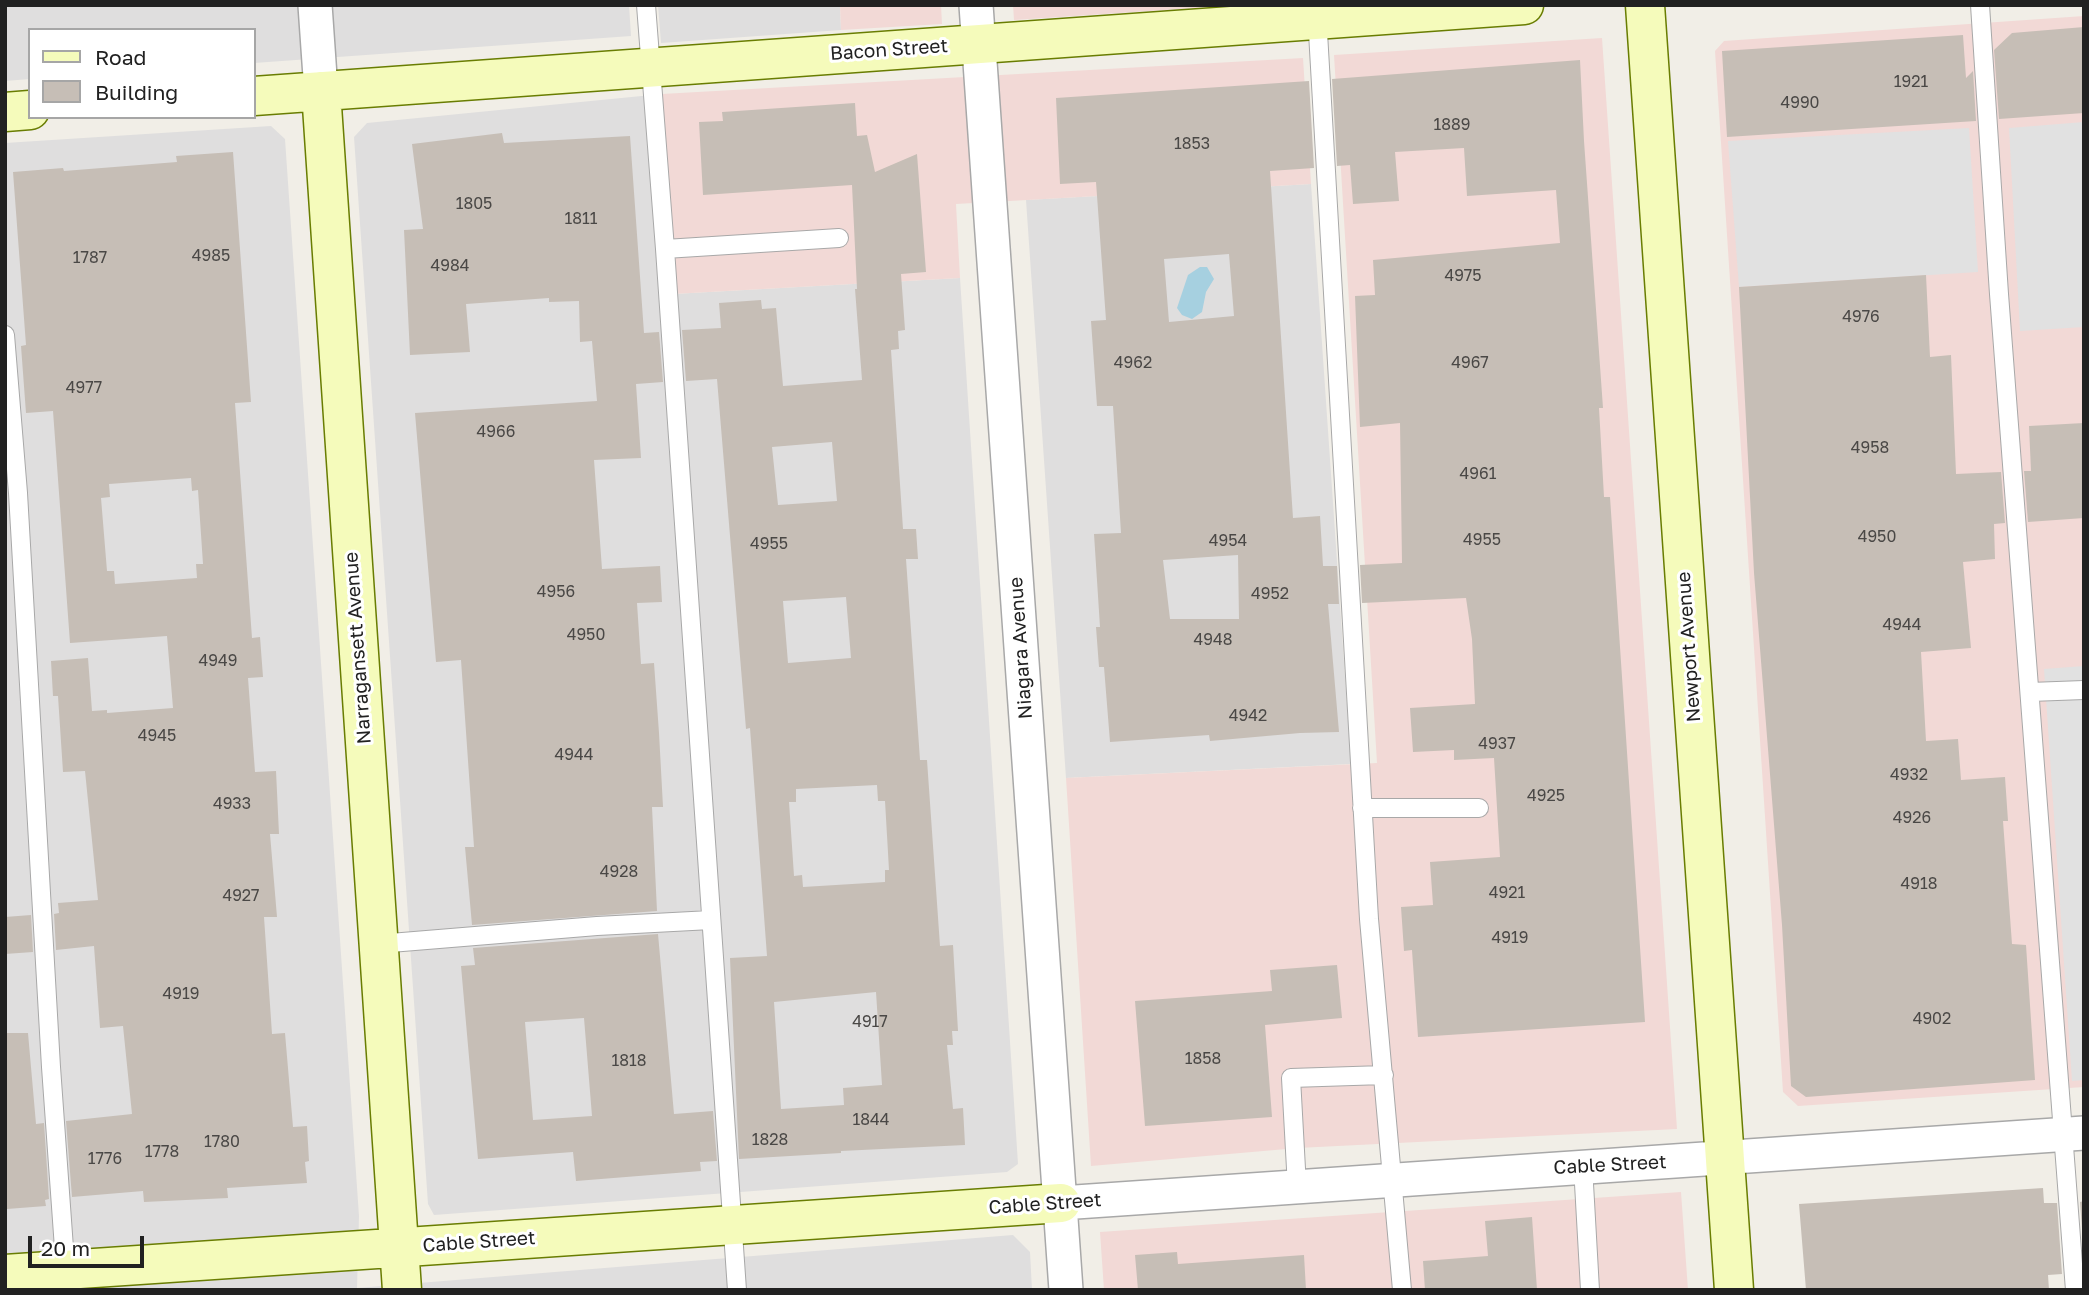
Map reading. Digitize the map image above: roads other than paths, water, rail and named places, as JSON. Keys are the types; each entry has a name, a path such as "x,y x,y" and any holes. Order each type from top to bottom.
{"street":[{"name":"Narragansett Avenue","path":"315,5 402,1290"},
{"name":"Niagara Avenue","path":"976,5 1066,1290"},
{"name":"Bacon Street","path":"256,96 979,44 1317,13 1524,5"},
{"name":"Newport Avenue","path":"1645,5 1734,1290"},
{"path":"5,112 28,110"},
{"name":"Cable Street","path":"5,1274 66,1280 399,1247 2074,1133"}],"lane":[{"path":"646,5 737,1290"},
{"path":"1980,5 2030,692 2074,1133 2075,1290"},
{"path":"1317,13 1369,919 1402,1290"},
{"path":"665,249 839,238"},
{"path":"5,335 18,494 66,1280"},
{"path":"2030,692 2084,690"},
{"path":"1362,808 1479,808"},
{"path":"378,944 597,926 711,920"},
{"path":"1297,1186 1291,1078 1384,1076"},
{"path":"1583,1166 1590,1290"}],"water":[{"path":"1200,267 1207,267 1214,279 1206,292 1202,312 1192,319 1182,315 1177,308 1188,275"}]}
